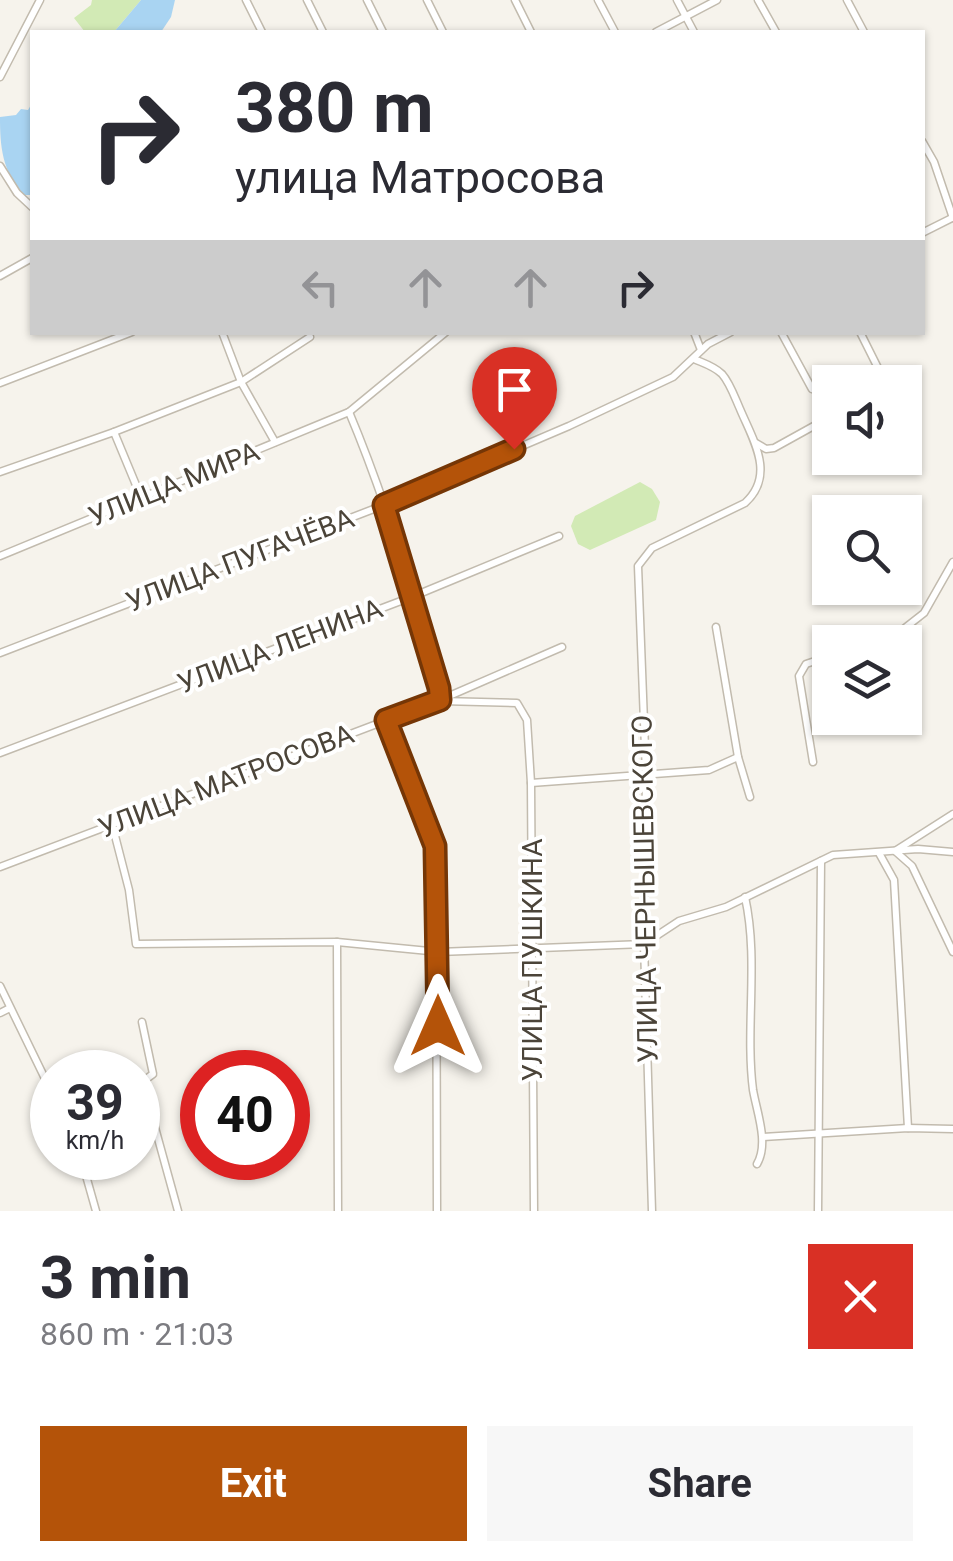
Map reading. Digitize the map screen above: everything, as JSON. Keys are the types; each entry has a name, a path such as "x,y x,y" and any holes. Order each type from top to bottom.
{"street":[{"path":"2,75 40,0"},
{"path":"246,0 261,30"},
{"path":"307,0 322,30"},
{"path":"367,0 383,30"},
{"path":"427,0 441,30"},
{"path":"515,0 530,30"},
{"path":"598,0 614,30"},
{"path":"677,0 693,30"},
{"path":"660,30 717,0"},
{"path":"758,0 775,30"},
{"path":"847,0 863,30"},
{"path":"925,146 953,218 925,232"},
{"path":"0,166 30,204"},
{"path":"0,276 30,259"},
{"path":"0,383 124,335"},
{"path":"223,335 242,382 275,442"},
{"name":"УЛИЦА МИРА","path":"0,556 349,412 442,335"},
{"path":"695,335 701,350 726,335"},
{"path":"783,335 812,389"},
{"path":"862,335 877,365"},
{"path":"0,472 242,382 310,337"},
{"name":"УЛИЦА ПУГАЧЁВА","path":"0,652 384,505 673,377 701,350"},
{"path":"694,359 722,374 755,443 774,448 812,428"},
{"path":"349,412 414,596 438,678 440,700"},
{"path":"114,432 141,497"},
{"name":"УЛИЦА ЧЕРНЫШЕВСКОГО","path":"652,1211 644,944 646,774 638,566 652,548 750,498 762,473 755,443"},
{"name":"УЛИЦА ЛЕНИНА","path":"0,753 414,596 560,536"},
{"path":"909,625 924,613 953,562"},
{"path":"716,627 738,757 750,797"},
{"name":"УЛИЦА МАТРОСОВА","path":"0,867 440,700 562,648"},
{"path":"812,662 806,664 798,683 813,762"},
{"name":"УЛИЦА ПУШКИНА","path":"440,700 454,704 512,702 524,710 527,720 531,783 534,1211"},
{"path":"386,720 435,846 439,952 437,1211"},
{"path":"531,783 709,770 738,757"},
{"path":"894,851 953,814"},
{"path":"112,824 136,944 338,942 439,952 644,944 679,921 726,907 841,853 918,848 953,852"},
{"path":"894,851 912,866 953,952"},
{"path":"879,853 894,880 908,1128"},
{"path":"818,1211 821,861"},
{"path":"746,897 752,1011 750,1066 763,1137 756,1164"},
{"path":"338,942 338,1211"},
{"path":"0,986 31,1050"},
{"path":"0,1013 10,1008"},
{"path":"142,1022 148,1050"},
{"path":"763,1137 953,1129"},
{"path":"160,1151 178,1211"},
{"path":"87,1180 96,1211"}],"green space":[{"path":"92,0 141,0 116,30 83,30 74,18"},
{"path":"640,482 652,489 660,502 656,520 590,550 578,544 571,526 575,516"}],"water":[{"path":"141,0 175,0 162,30 116,30"},
{"path":"30,107 30,195 24,195 4,158 0,117"}],"route":[{"path":"438,1026 435,846 386,720 440,700 438,678 384,505 514,449"}]}
